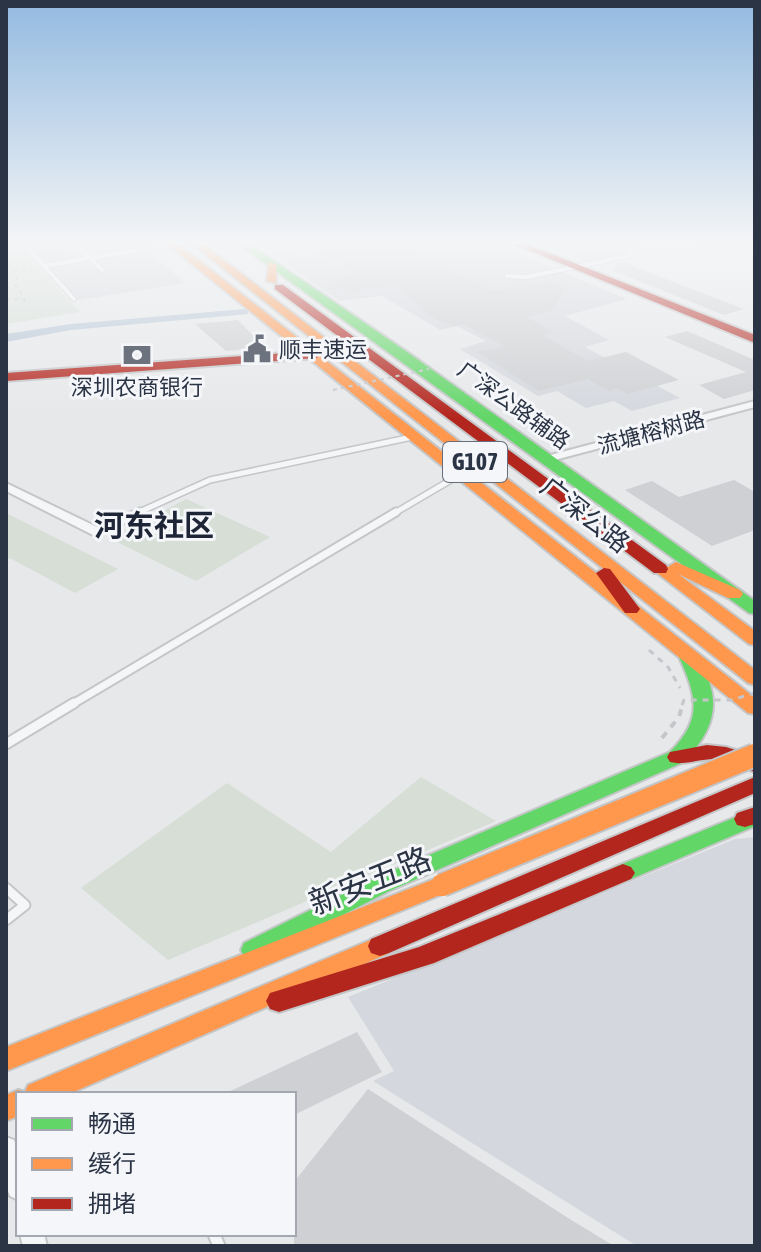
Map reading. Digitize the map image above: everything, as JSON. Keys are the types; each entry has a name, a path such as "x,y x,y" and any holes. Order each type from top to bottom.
{"main road":[{"path":"258,301 313,355 755,708"},
{"name":"广深公路","path":"270,301 755,679"},
{"name":"广深公路","path":"319,301 627,545 755,640"},
{"name":"广深公路辅路","path":"325,301 755,609"},
{"path":"661,301 755,339"},
{"path":"6,377 313,355"},
{"path":"627,545 734,594"},
{"path":"585,548 631,609"},
{"path":"677,757 689,747 704,723 704,687 688,657"},
{"path":"179,989 381,885 677,757 708,750 722,751 755,765"},
{"name":"新安五路","path":"6,1059 442,885 755,755"},
{"path":"43,1092 755,784"},
{"path":"191,1028 425,956 752,817"}],"street":[{"name":"流塘榕树路","path":"547,459 755,404"},
{"path":"6,486 97,532"},
{"path":"6,1148 16,1181"}],"lane":[{"path":"97,532 210,480 415,437"},
{"path":"6,744 461,474"},
{"path":"6,888 25,905 6,920"}],"path":[{"path":"333,390 429,369"},
{"path":"649,650 668,667 684,700 679,717 662,738"},
{"path":"684,700 731,700 755,693"}],"shaded area":[{"path":"6,301 70,301 80,312 6,324"},
{"path":"391,301 618,301 565,316 609,340 585,347 680,398 632,411 614,401 586,408 557,391 538,396 460,349 486,341 457,326 440,330"},
{"path":"186,499 270,537 196,581 111,539"},
{"path":"6,513 118,569 75,593 10,558 6,560"},
{"path":"421,777 496,821 168,960 81,888 227,783 331,852"},
{"path":"755,837 755,1246 637,1246 373,1081 394,1071 348,997 735,839"}],"building":[{"path":"413,301 558,301 554,310 526,317 554,332 542,335 588,361 626,352 679,380 627,394 617,388 609,391 588,379 539,391 477,352 504,346 463,324 453,327 431,317"},
{"path":"690,301 725,301 744,309 724,315"},
{"path":"238,320 261,344 252,349 226,351 195,324"},
{"path":"687,331 755,360 755,390 724,399 699,385 746,372 665,337"},
{"path":"734,480 755,492 755,530 712,546 625,490 652,481 679,497"},
{"path":"357,1032 382,1072 296,1114 296,1092 228,1092"},
{"path":"368,1089 614,1246 294,1246 296,1179"}],"waterway":[{"path":"6,338 71,327 244,312"}],"traffic: fast":[{"path":"326,301 755,609"},
{"path":"253,950 381,885 677,757 697,733 704,710 704,698 688,657"},
{"path":"623,873 755,817"}],"traffic: slow":[{"path":"244,301 755,708"},
{"path":"271,301 755,679"},
{"path":"676,567 734,594"},
{"path":"660,569 755,640"},
{"path":"442,885 755,755"},
{"path":"6,1059 442,885"},
{"path":"43,1092 380,946"},
{"path":"6,1108 16,1104"}],"traffic: jam":[{"path":"298,301 660,569"},
{"path":"661,301 755,339"},
{"path":"6,377 313,355"},
{"path":"604,573 631,609"},
{"path":"677,757 717,752 754,765"},
{"path":"380,946 755,784"},
{"path":"745,819 755,815"},
{"path":"279,1001 425,956 623,873"}],"place":[{"name":"顺丰速运","path":"257,349"},
{"name":"深圳农商银行","path":"137,355"}],"district":[{"name":"河东社区","path":"154,526"}]}
